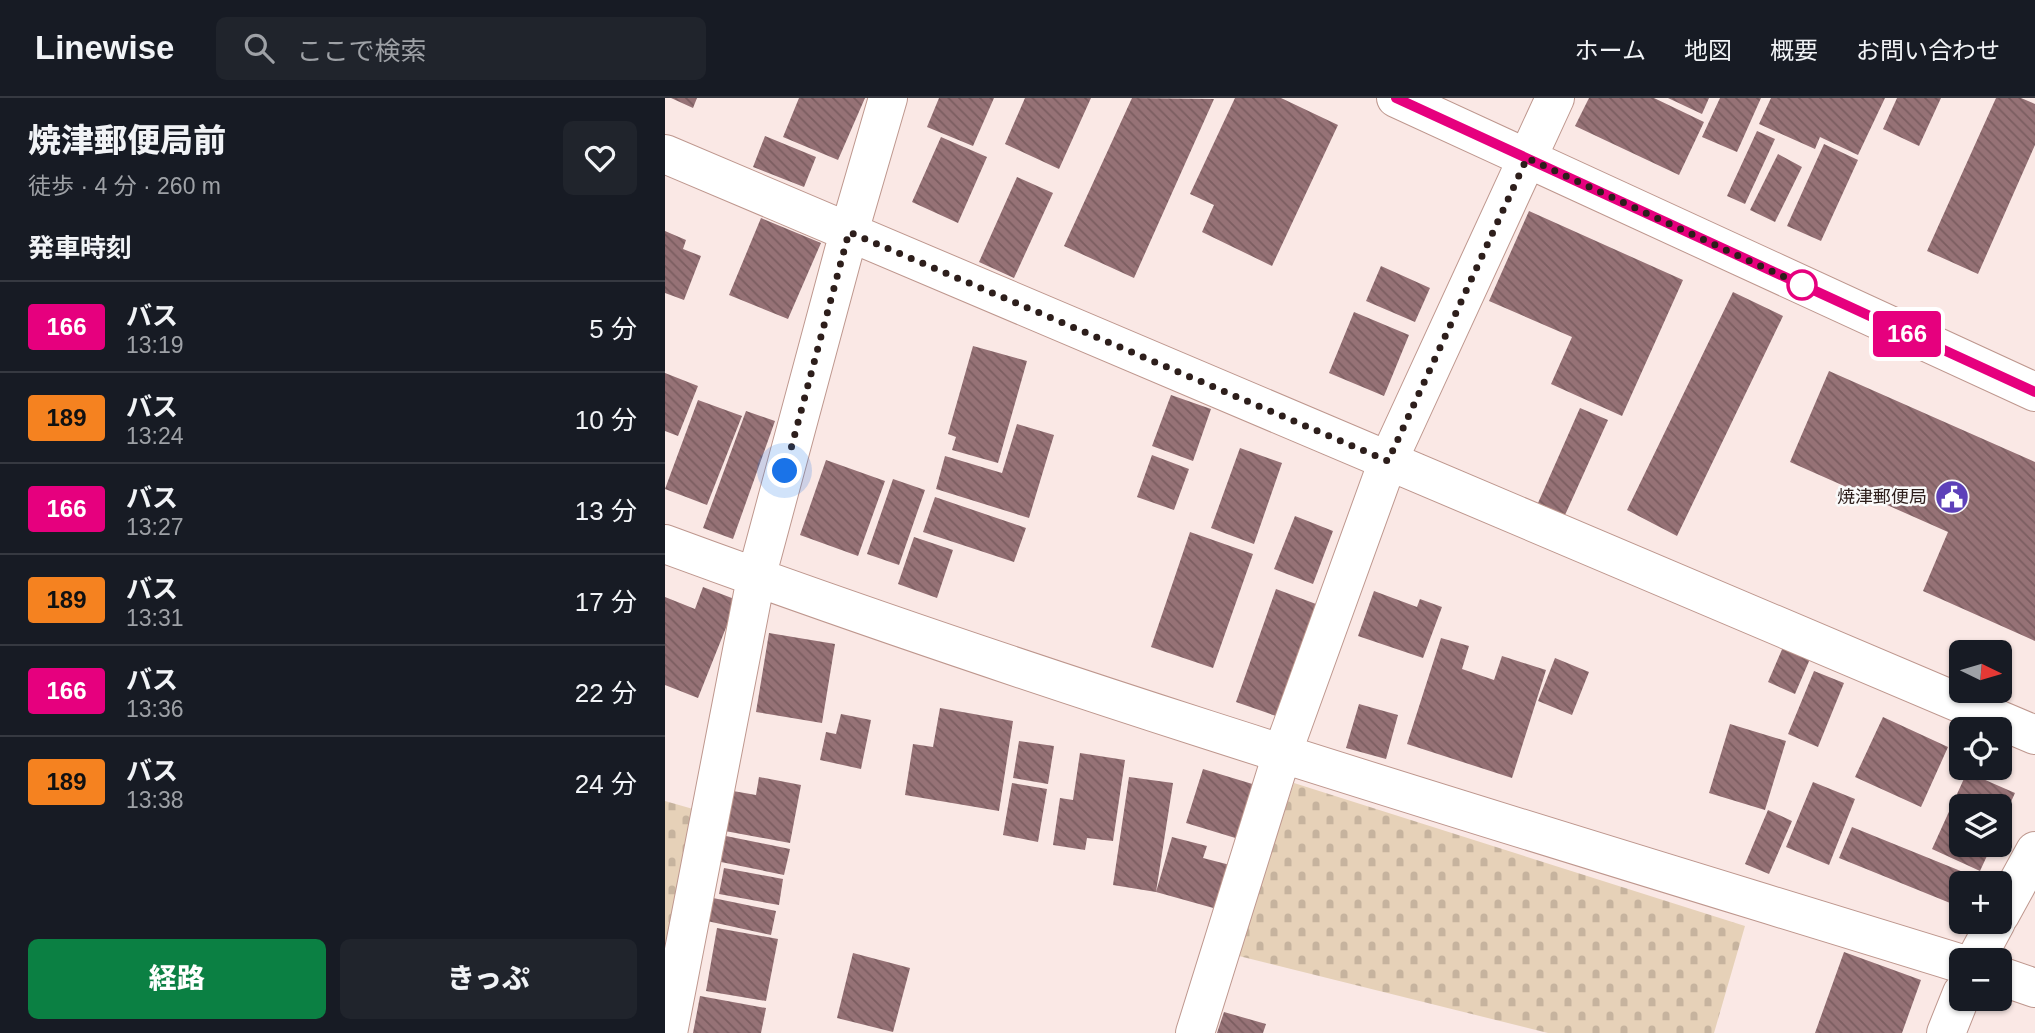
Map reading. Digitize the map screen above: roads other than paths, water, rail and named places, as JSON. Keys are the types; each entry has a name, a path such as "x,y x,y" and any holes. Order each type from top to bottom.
{"street":[{"path":"668,1033 756,578 888,98"},
{"path":"1396,98 2035,392"},
{"path":"1195,1033 1282,754 1388,461 1555,98"},
{"path":"665,154 2035,735"},
{"path":"665,544 756,578 1282,754 1949,960"},
{"path":"2012,893 2035,851"},
{"path":"2012,980 2035,988"},
{"path":"1946,1033 1955,1011"}],"place":[{"name":"焼津郵便局","path":"1952,497"}]}
